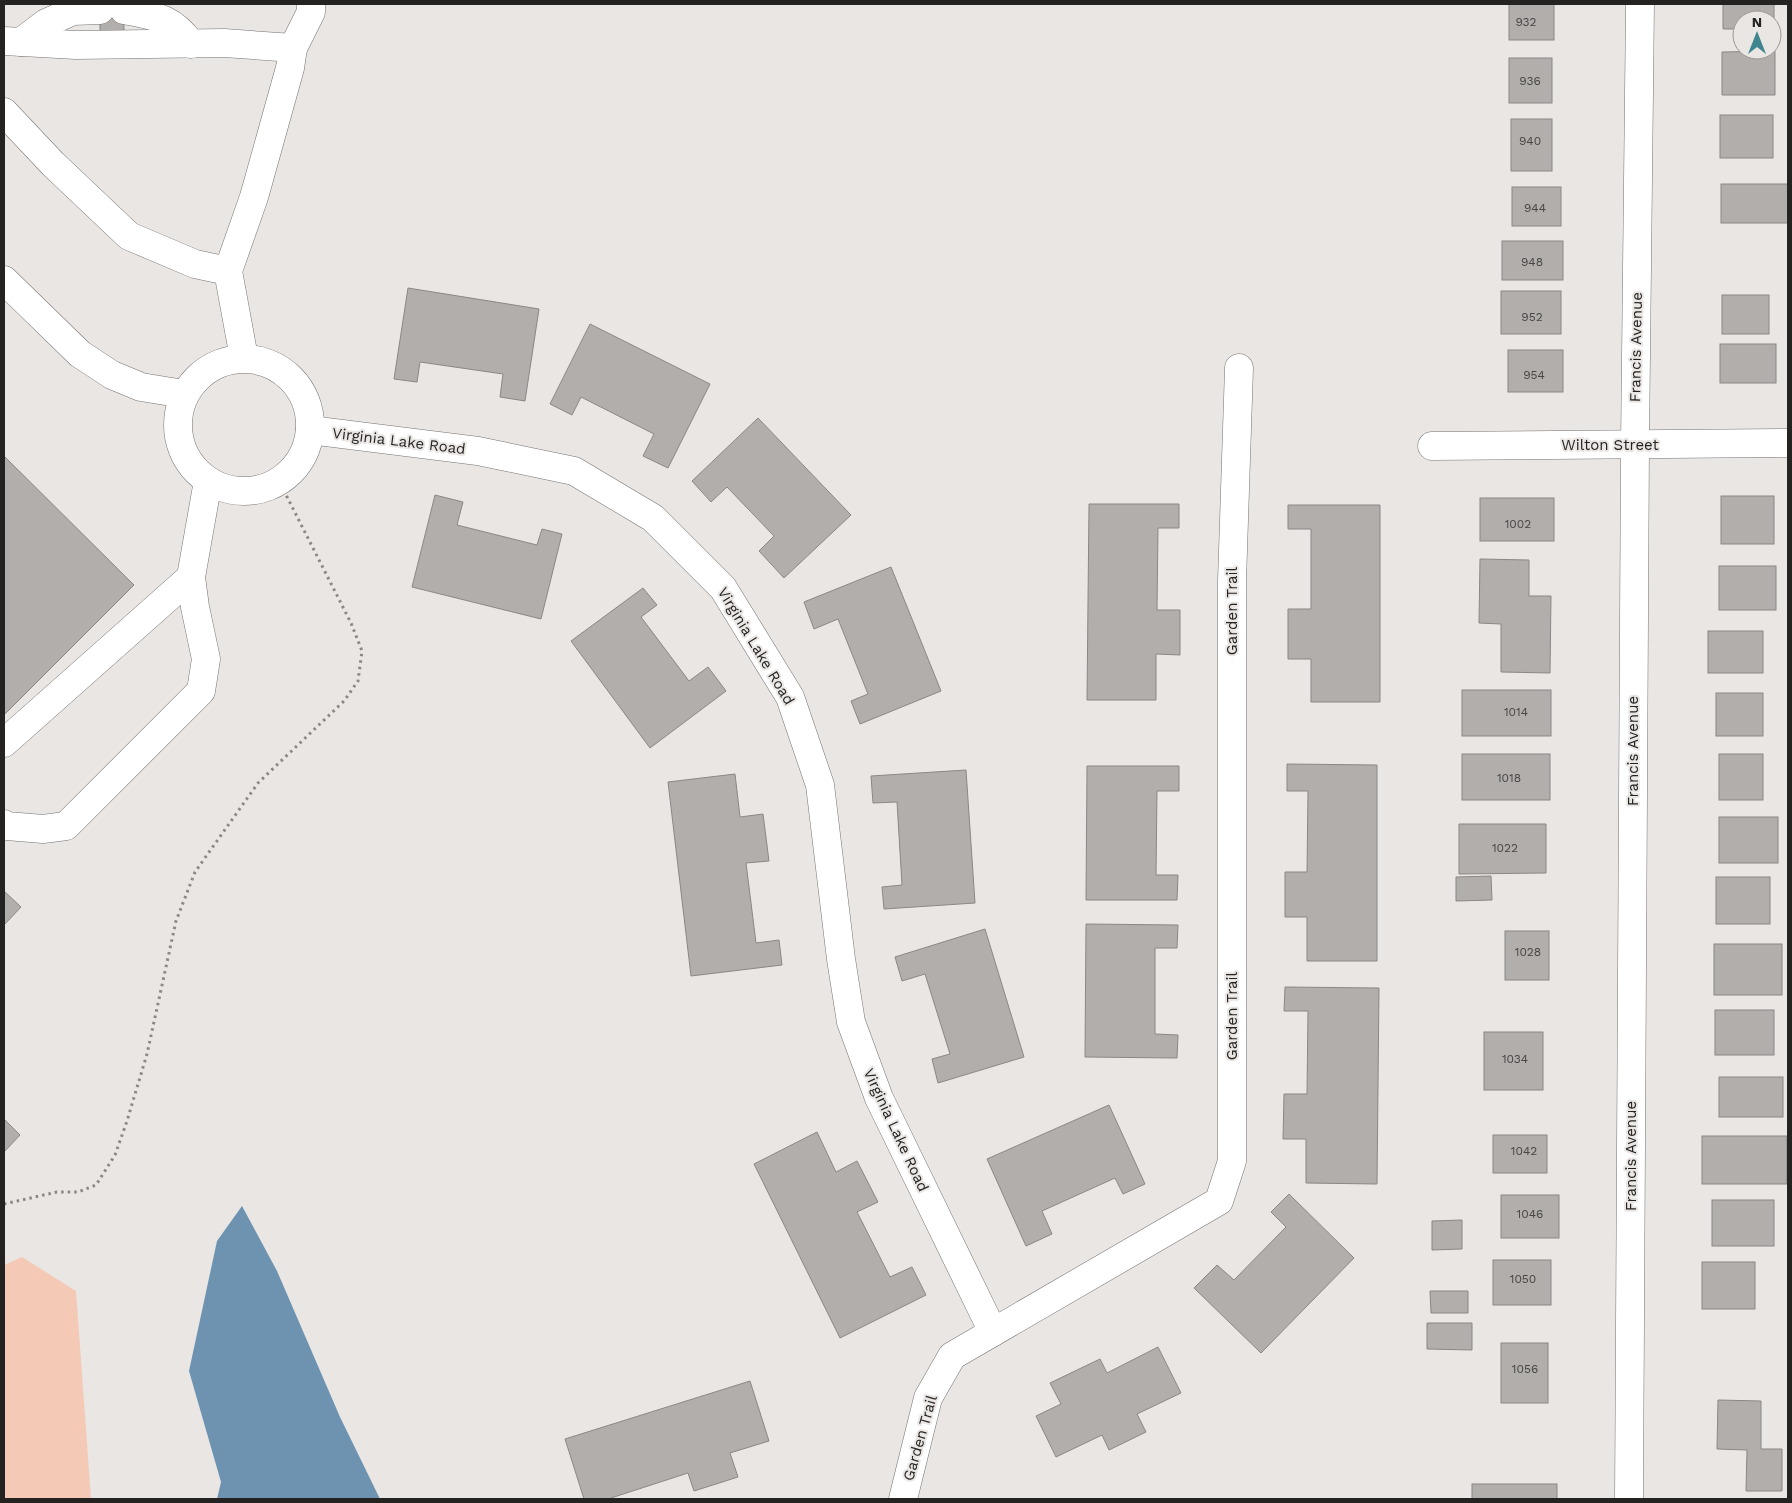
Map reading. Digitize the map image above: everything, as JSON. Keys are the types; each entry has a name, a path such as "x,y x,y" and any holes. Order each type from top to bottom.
{"street":[{"path":"244,358 228,271 254,197 290,68 292,48 311,12 312,4"},
{"name":"Francis Avenue","path":"1629,1499 1635,444 1640,4"},
{"path":"13,41 73,11 112,10 161,18 182,32 190,44"},
{"path":"13,41 76,45 224,43 292,48"},
{"path":"4,112 53,164 128,236 195,264 228,271"},
{"path":"4,280 80,354 112,375 141,386 184,394"},
{"path":"244,358 266,362 285,372 300,388 308,408 310,430 306,450 295,468 279,481 262,489 244,491 225,488 208,481 193,468 183,451 178,433 178,413 184,394 195,380 209,368 226,360 244,358"},
{"name":"Garden Trail","path":"903,1499 928,1398 952,1356 1219,1201 1232,1161 1232,581 1239,368"},
{"name":"Virginia Lake Road","path":"310,430 478,451 574,472 653,518 723,588 790,697 820,785 841,960 854,1031 879,1098 993,1332"},
{"name":"Wilton Street","path":"1432,446 1788,443"},
{"path":"4,824 7,826 43,829 66,826 200,691 206,659 191,577 208,481"},
{"path":"4,743 191,577"}],"path":[{"path":"4,1204 57,1192 78,1192 96,1186 115,1155 127,1121 147,1054 176,921 195,872 258,783 344,701 358,681 362,651 351,623 279,481"}],"shaded area":[{"path":"22,1257 76,1291 91,1499 4,1499 4,1265"}],"water":[{"path":"242,1206 277,1271 340,1417 380,1499 217,1499 221,1482 189,1371 217,1241"}],"building":[{"path":"100,4 124,4 124,32 100,32"},
{"path":"1509,4 1554,4 1554,40 1509,40"},
{"path":"1723,4 1774,4 1774,10 1732,10 1732,29 1723,29"},
{"path":"1722,52 1732,52 1732,60 1775,60 1775,95 1722,95"},
{"path":"1509,58 1552,58 1552,103 1509,103"},
{"path":"1720,115 1773,115 1773,158 1720,158"},
{"path":"1511,119 1552,119 1552,171 1511,171"},
{"path":"1721,184 1788,184 1788,223 1721,223"},
{"path":"1512,187 1561,187 1561,226 1512,226"},
{"path":"1502,241 1563,241 1563,280 1502,280"},
{"path":"408,288 539,309 525,401 500,397 503,374 420,362 417,382 394,379"},
{"path":"1501,291 1561,291 1561,334 1501,334"},
{"path":"1722,295 1769,295 1769,334 1722,334"},
{"path":"590,324 710,384 668,468 643,456 654,434 581,397 572,415 550,404"},
{"path":"1720,344 1776,344 1776,383 1720,383"},
{"path":"1508,350 1563,350 1563,392 1508,392"},
{"path":"758,418 851,515 784,578 759,551 774,536 727,487 711,502 692,481"},
{"path":"4,456 134,585 4,715"},
{"path":"435,495 463,502 457,525 537,545 542,529 562,534 541,619 412,587"},
{"path":"1721,496 1774,496 1774,544 1721,544"},
{"path":"1480,498 1554,498 1554,541 1480,541"},
{"path":"1089,504 1179,504 1179,528 1158,528 1157,610 1180,610 1180,655 1156,654 1156,700 1087,700"},
{"path":"1288,505 1380,505 1380,702 1311,702 1311,659 1288,659 1288,609 1311,609 1311,529 1288,529"},
{"path":"1480,559 1529,560 1529,596 1551,596 1550,673 1501,672 1501,624 1479,623"},
{"path":"1719,566 1776,566 1776,610 1719,610"},
{"path":"891,567 941,691 860,724 851,701 868,694 838,619 814,629 804,602"},
{"path":"643,588 657,605 641,617 689,681 708,667 726,691 650,748 571,641"},
{"path":"1708,631 1763,631 1763,673 1708,673"},
{"path":"1462,690 1551,690 1551,736 1462,736"},
{"path":"1716,693 1763,693 1763,736 1716,736"},
{"path":"1462,754 1550,754 1550,800 1462,800"},
{"path":"1719,754 1763,754 1763,800 1719,800"},
{"path":"1287,764 1377,765 1377,961 1307,961 1307,917 1285,917 1285,872 1307,872 1308,791 1287,791"},
{"path":"1087,766 1179,766 1179,791 1157,791 1156,875 1178,875 1177,900 1086,900"},
{"path":"966,770 975,903 884,909 882,887 902,885 897,802 873,803 871,776"},
{"path":"735,774 740,817 763,814 769,861 746,863 756,943 779,940 782,965 691,976 668,782"},
{"path":"1719,817 1778,817 1778,863 1719,863"},
{"path":"1459,824 1546,824 1546,873 1459,874"},
{"path":"1491,876 1492,900 1456,901 1456,877"},
{"path":"1716,877 1770,877 1770,924 1716,924"},
{"path":"4,891 21,907 4,925"},
{"path":"1086,924 1178,925 1177,948 1155,948 1155,1034 1178,1035 1177,1058 1085,1057"},
{"path":"985,929 1024,1057 938,1083 932,1059 950,1054 925,974 902,981 895,957"},
{"path":"1505,931 1549,931 1549,980 1505,980"},
{"path":"1714,944 1782,944 1782,995 1714,995"},
{"path":"1285,987 1379,988 1377,1184 1306,1183 1306,1139 1283,1139 1284,1094 1307,1094 1308,1011 1284,1011"},
{"path":"1715,1010 1774,1010 1774,1055 1715,1055"},
{"path":"1484,1032 1543,1032 1543,1090 1484,1090"},
{"path":"1719,1077 1783,1077 1783,1117 1719,1117"},
{"path":"1109,1105 1145,1184 1123,1194 1115,1178 1042,1211 1052,1234 1026,1246 987,1159"},
{"path":"4,1119 20,1135 4,1152"},
{"path":"817,1132 836,1172 857,1161 878,1202 857,1212 890,1277 912,1267 926,1295 840,1338 754,1164"},
{"path":"1493,1135 1547,1135 1547,1173 1493,1173"},
{"path":"1702,1136 1787,1136 1787,1184 1702,1184"},
{"path":"1289,1194 1354,1258 1261,1353 1194,1288 1217,1265 1234,1280 1286,1227 1271,1212"},
{"path":"1501,1195 1559,1195 1559,1238 1501,1238"},
{"path":"1712,1200 1774,1200 1774,1246 1712,1246"},
{"path":"1462,1220 1462,1249 1432,1250 1432,1221"},
{"path":"1493,1260 1551,1260 1551,1305 1493,1305"},
{"path":"1702,1262 1755,1262 1755,1309 1702,1309"},
{"path":"1430,1291 1468,1291 1468,1313 1431,1313"},
{"path":"1427,1323 1472,1323 1472,1350 1427,1349"},
{"path":"1501,1343 1548,1343 1548,1403 1501,1403"},
{"path":"1158,1347 1181,1393 1137,1414 1146,1432 1109,1450 1102,1435 1056,1457 1036,1416 1061,1404 1050,1383 1100,1359 1107,1373"},
{"path":"750,1381 769,1441 730,1453 738,1477 694,1491 688,1473 612,1499 584,1499 565,1439"},
{"path":"1718,1400 1761,1401 1761,1449 1782,1449 1782,1491 1746,1491 1747,1450 1717,1449"},
{"path":"1472,1484 1557,1484 1557,1499 1472,1499"}]}
